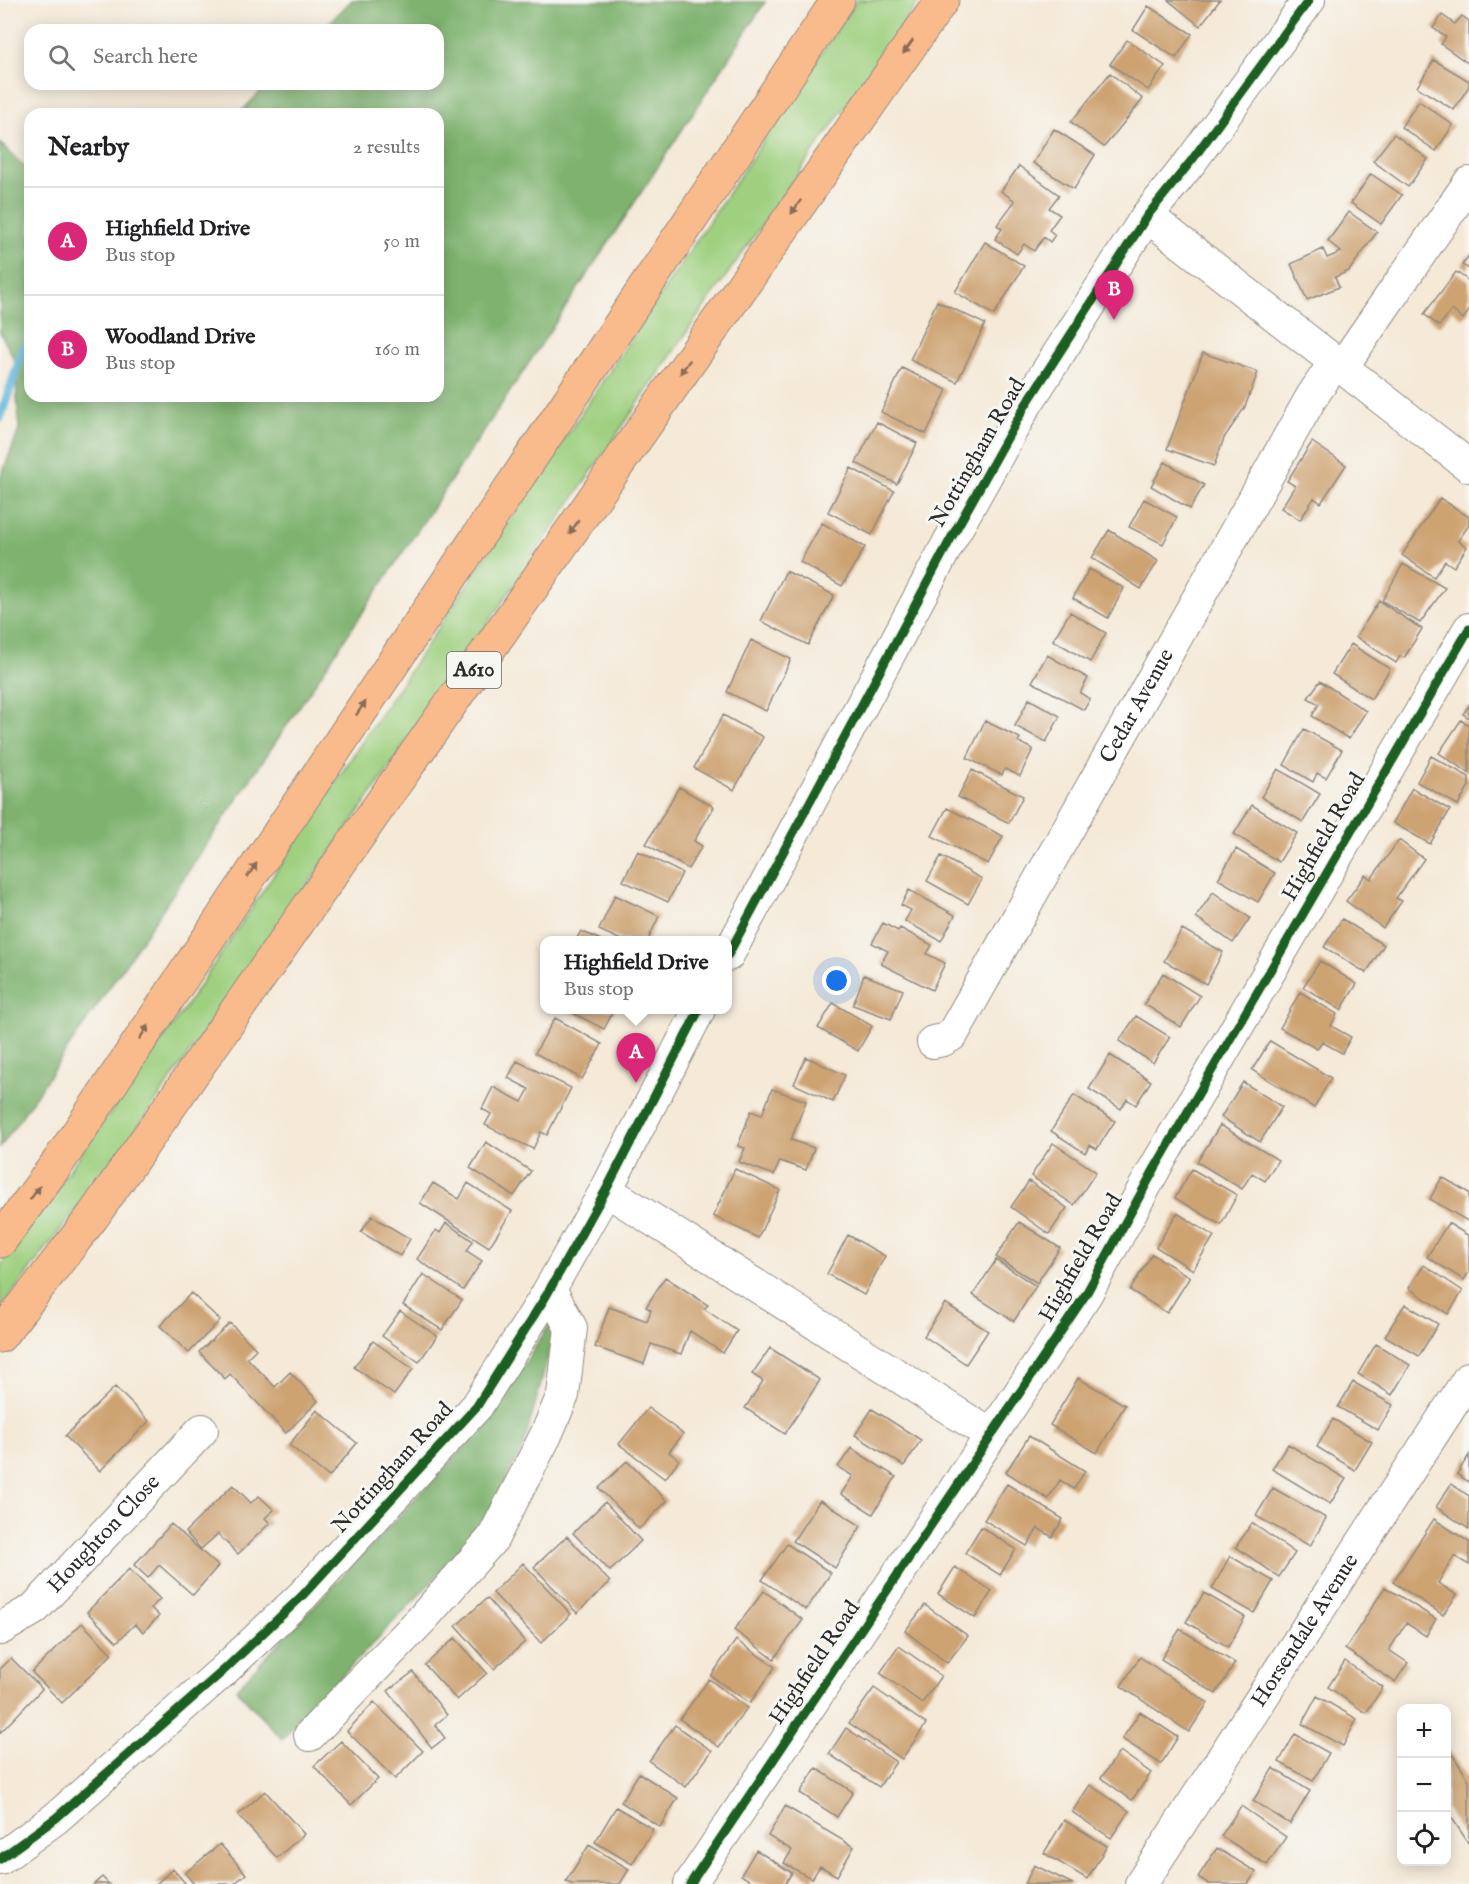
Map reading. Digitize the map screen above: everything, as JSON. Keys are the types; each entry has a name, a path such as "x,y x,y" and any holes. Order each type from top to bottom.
{"highway":[{"path":"0,1240 65,1151 838,0"},
{"name":"A610","path":"0,1336 107,1196 942,0"}],"street":[{"name":"Nottingham Road","path":"732,948 943,552 1014,427 1147,216 1192,160 1310,0"},
{"name":"Cedar Avenue","path":"933,1042 944,1040 952,1035 1294,429 1469,183"},
{"path":"1147,216 1469,466"},
{"name":"Highfield Road","path":"690,1884 1086,1294 1161,1157 1469,629"},
{"name":"Nottingham Road","path":"0,1859 56,1818 223,1671 302,1596 477,1406 550,1289 606,1190 697,1014"},
{"path":"606,1190 991,1435"},
{"path":"310,1736 422,1619 493,1538 546,1435 563,1395 571,1328 550,1289"},
{"name":"Horsendale Avenue","path":"1141,1884 1469,1378"},
{"name":"Houghton Close","path":"0,1629 34,1609 202,1430"}],"green space":[{"path":"352,0 765,2 577,291 386,578 0,1148 0,479 19,430 15,361 0,332 0,143 24,166 24,402 444,402 444,108 245,108 262,90 444,90 444,24 328,24"},
{"path":"857,0 920,0 693,323 359,812 123,1148 0,1309 0,1266 174,1024"},
{"path":"549,1325 553,1339 524,1445 477,1534 282,1739 236,1689 491,1418"}],"building":[{"path":"1168,0 1220,0 1200,26"},
{"path":"1148,6 1192,34 1176,58 1133,30"},
{"path":"1442,15 1455,24 1462,16 1469,21 1469,64 1441,44 1446,37 1433,28"},
{"path":"1127,40 1165,66 1148,90 1110,64"},
{"path":"1434,60 1469,81 1469,86 1454,110 1417,87"},
{"path":"1110,73 1143,99 1104,147 1071,122"},
{"path":"1419,101 1453,125 1436,151 1401,127"},
{"path":"1054,129 1095,155 1074,189 1033,163"},
{"path":"1394,134 1428,159 1408,187 1373,161"},
{"path":"1019,166 1059,195 1049,208 1060,215 1049,230 1055,235 1050,242 1044,237 1034,251 1024,244 1017,254 995,239 1002,229 997,225 1015,201 1001,191"},
{"path":"1371,174 1402,195 1381,224 1351,203"},
{"path":"1349,212 1377,232 1349,271 1335,277 1339,287 1307,300 1291,264 1323,249 1327,258 1341,252 1328,241"},
{"path":"985,242 1024,266 994,315 955,292"},
{"path":"1469,255 1469,269 1462,265"},
{"path":"1456,272 1469,281 1469,311 1463,319 1452,310 1439,326 1424,314"},
{"path":"937,301 985,324 957,382 910,360"},
{"path":"1203,353 1258,372 1245,407 1224,438 1214,466 1167,449"},
{"path":"902,368 947,390 926,434 881,412"},
{"path":"877,422 917,443 897,484 856,463"},
{"path":"1312,442 1346,465 1321,503 1314,498 1300,520 1281,508 1295,486 1287,481"},
{"path":"1165,462 1204,485 1190,509 1151,486"},
{"path":"851,468 894,491 872,535 828,512"},
{"path":"1440,498 1469,517 1469,525 1458,541 1467,547 1454,567 1445,561 1434,577 1402,555"},
{"path":"1144,499 1177,517 1163,544 1129,527"},
{"path":"822,523 865,547 842,586 800,562"},
{"path":"1109,530 1158,561 1141,589 1092,558"},
{"path":"1403,564 1445,588 1420,623 1382,601"},
{"path":"1089,569 1124,588 1108,618 1073,598"},
{"path":"786,571 834,595 808,645 761,621"},
{"path":"1379,601 1422,629 1404,658 1400,656 1396,663 1356,637"},
{"path":"1070,612 1106,633 1090,662 1053,640"},
{"path":"751,640 791,659 766,711 727,692"},
{"path":"1351,644 1390,669 1371,699 1332,674"},
{"path":"1047,655 1088,678 1080,693 1090,699 1084,710 1032,682"},
{"path":"1320,681 1366,711 1349,739 1312,716 1319,704 1308,698"},
{"path":"1029,699 1060,716 1046,742 1015,726"},
{"path":"1469,705 1469,718 1463,714"},
{"path":"723,715 763,737 734,790 694,768"},
{"path":"1461,720 1469,725 1469,773 1439,753"},
{"path":"985,721 1020,738 1018,742 1033,749 1020,776 1005,769 1002,775 967,758"},
{"path":"1304,729 1342,750 1326,778 1317,773 1313,782 1284,765"},
{"path":"1431,756 1469,777 1469,786 1458,805 1417,782"},
{"path":"1278,769 1320,794 1303,822 1261,797"},
{"path":"972,770 1023,796 1009,823 958,797"},
{"path":"679,787 714,807 694,841 702,846 688,869 646,844"},
{"path":"1412,788 1450,810 1430,844 1393,823"},
{"path":"1252,805 1297,833 1279,862 1234,834"},
{"path":"947,808 1003,836 988,864 932,836"},
{"path":"1399,840 1424,859 1396,898 1402,901 1383,928 1346,901 1365,875 1371,879"},
{"path":"1236,849 1275,873 1258,902 1218,879"},
{"path":"638,851 682,873 668,902 623,881"},
{"path":"941,856 982,879 968,904 927,881"},
{"path":"909,890 955,915 941,941 905,921 911,910 901,905"},
{"path":"1213,892 1250,918 1233,943 1196,917"},
{"path":"615,895 659,916 650,936 612,936 599,930"},
{"path":"1342,919 1384,945 1366,973 1324,947"},
{"path":"883,923 898,931 900,928 932,945 927,954 945,963 932,990 881,964 888,951 872,943"},
{"path":"1182,929 1223,952 1206,984 1164,961"},
{"path":"581,931 592,936 578,936"},
{"path":"1320,961 1357,984 1341,1010 1303,987"},
{"path":"1163,973 1200,996 1181,1027 1144,1004"},
{"path":"864,975 903,990 891,1019 853,1005"},
{"path":"1300,992 1337,1014 1331,1026 1351,1037 1342,1053 1322,1042 1317,1049 1280,1028"},
{"path":"833,1003 872,1026 858,1051 818,1028"},
{"path":"575,1014 612,1014 604,1029"},
{"path":"1136,1016 1170,1037 1153,1063 1119,1041"},
{"path":"555,1018 602,1044 582,1079 535,1053"},
{"path":"1270,1041 1331,1078 1314,1108 1252,1070"},
{"path":"1110,1055 1151,1081 1136,1105 1127,1099 1121,1109 1089,1089"},
{"path":"806,1057 845,1075 833,1102 794,1084"},
{"path":"517,1061 571,1088 547,1135 541,1132 533,1149 485,1125 491,1114 482,1109 493,1087 522,1102 529,1089 508,1078"},
{"path":"1243,1082 1282,1107 1260,1142 1221,1117"},
{"path":"772,1089 806,1101 791,1140 814,1148 806,1170 780,1161 774,1175 739,1162 745,1148 738,1146 751,1111 762,1115"},
{"path":"1074,1095 1115,1121 1097,1149 1090,1145 1085,1153 1051,1131"},
{"path":"1220,1125 1278,1160 1265,1181 1252,1173 1242,1189 1197,1162"},
{"path":"486,1142 531,1171 514,1196 470,1168"},
{"path":"1053,1143 1096,1172 1074,1205 1031,1176"},
{"path":"735,1169 780,1190 758,1238 713,1216"},
{"path":"1192,1169 1237,1195 1221,1225 1175,1198"},
{"path":"1442,1177 1469,1193 1469,1222 1430,1199"},
{"path":"1029,1181 1067,1208 1049,1234 1011,1207"},
{"path":"433,1183 459,1199 468,1183 512,1211 489,1247 420,1203"},
{"path":"1177,1213 1214,1236 1193,1270 1156,1247"},
{"path":"372,1216 410,1239 400,1256 361,1232"},
{"path":"1019,1222 1060,1248 1037,1283 996,1257"},
{"path":"446,1223 473,1241 467,1251 482,1261 463,1290 417,1259 436,1230 440,1233"},
{"path":"1448,1223 1469,1236 1469,1272 1464,1280 1427,1257"},
{"path":"848,1235 885,1256 864,1295 827,1274"},
{"path":"1152,1254 1190,1277 1167,1313 1130,1290"},
{"path":"996,1260 1036,1286 1014,1321 973,1295"},
{"path":"1424,1265 1463,1291 1448,1314 1409,1288"},
{"path":"423,1274 462,1300 442,1330 403,1305"},
{"path":"665,1277 708,1305 704,1309 737,1331 723,1353 690,1331 681,1354 651,1344 644,1364 595,1347 609,1307 647,1321 651,1310 646,1307"},
{"path":"191,1293 220,1320 189,1353 160,1326"},
{"path":"945,1303 988,1331 966,1364 924,1336"},
{"path":"1405,1304 1438,1324 1419,1356 1385,1336"},
{"path":"400,1311 437,1336 419,1362 382,1336"},
{"path":"230,1323 256,1349 247,1358 275,1387 290,1372 318,1401 286,1433 230,1374 225,1379 199,1352"},
{"path":"373,1341 413,1369 394,1395 354,1367"},
{"path":"1376,1344 1410,1365 1392,1395 1358,1374"},
{"path":"770,1348 820,1380 785,1434 745,1408 763,1381 752,1374"},
{"path":"1078,1378 1125,1405 1097,1453 1050,1425"},
{"path":"1353,1382 1393,1405 1378,1430 1338,1407"},
{"path":"115,1387 149,1421 100,1471 65,1436"},
{"path":"648,1408 683,1434 669,1452 679,1460 665,1479 619,1444"},
{"path":"872,1409 921,1440 904,1466 855,1435"},
{"path":"317,1410 357,1443 329,1477 289,1445"},
{"path":"1333,1419 1372,1442 1355,1470 1317,1447"},
{"path":"1029,1436 1085,1471 1074,1489 1060,1480 1048,1499 1006,1472"},
{"path":"1288,1444 1346,1479 1330,1504 1272,1469"},
{"path":"851,1448 896,1477 873,1514 841,1494 853,1476 838,1467"},
{"path":"1469,1455 1469,1482 1457,1474"},
{"path":"627,1461 667,1501 639,1529 599,1488"},
{"path":"1007,1484 1063,1519 1052,1537 1038,1528 1027,1546 984,1520"},
{"path":"1451,1484 1469,1496 1469,1529 1436,1507"},
{"path":"233,1485 251,1503 259,1496 274,1510 265,1518 270,1523 238,1554 218,1534 201,1549 185,1532"},
{"path":"1273,1488 1326,1518 1310,1546 1256,1516"},
{"path":"820,1500 861,1526 835,1568 793,1541"},
{"path":"605,1502 641,1541 610,1571 573,1533"},
{"path":"1434,1519 1469,1542 1469,1565 1454,1556 1438,1583 1457,1595 1443,1615 1393,1582"},
{"path":"1252,1523 1295,1553 1279,1577 1236,1547"},
{"path":"171,1524 218,1566 193,1595 159,1565 148,1578 134,1565"},
{"path":"981,1527 1016,1549 1000,1575 965,1553"},
{"path":"567,1536 610,1582 577,1613 534,1567"},
{"path":"787,1544 831,1573 806,1610 762,1580"},
{"path":"1230,1556 1273,1581 1254,1613 1212,1589"},
{"path":"523,1563 571,1614 541,1643 493,1593"},
{"path":"955,1567 992,1591 975,1618 938,1594"},
{"path":"129,1569 160,1599 151,1608 159,1616 143,1632 135,1624 117,1642 87,1612"},
{"path":"1385,1587 1436,1619 1426,1636 1406,1623 1389,1650 1408,1663 1395,1682 1345,1649"},
{"path":"764,1591 803,1620 774,1659 734,1630"},
{"path":"1204,1593 1245,1617 1228,1647 1186,1622"},
{"path":"487,1598 525,1642 494,1669 456,1626"},
{"path":"925,1605 968,1636 947,1663 905,1631"},
{"path":"82,1623 112,1654 62,1703 32,1672"},
{"path":"1180,1629 1235,1663 1216,1694 1161,1659"},
{"path":"455,1638 487,1673 457,1700 425,1665"},
{"path":"736,1640 775,1667 750,1703 711,1676"},
{"path":"899,1646 941,1676 922,1703 880,1673"},
{"path":"1140,1657 1208,1703 1189,1732 1121,1686"},
{"path":"11,1658 42,1689 0,1733 0,1668"},
{"path":"1345,1661 1383,1687 1366,1713 1328,1687"},
{"path":"413,1672 447,1715 435,1725 445,1738 432,1748 388,1691"},
{"path":"709,1679 747,1708 719,1747 680,1719"},
{"path":"874,1688 926,1724 902,1759 849,1723"},
{"path":"1317,1696 1357,1719 1343,1746 1302,1724"},
{"path":"374,1702 423,1751 395,1779 347,1731"},
{"path":"1140,1712 1178,1737 1161,1764 1122,1739"},
{"path":"675,1725 712,1751 686,1787 649,1761"},
{"path":"846,1728 896,1762 879,1787 829,1754"},
{"path":"1295,1734 1329,1753 1313,1781 1279,1762"},
{"path":"341,1741 378,1779 351,1805 314,1766"},
{"path":"1120,1751 1151,1773 1132,1800 1101,1778"},
{"path":"1451,1753 1469,1780 1469,1844 1451,1817"},
{"path":"816,1768 853,1792 837,1817 800,1793"},
{"path":"1273,1768 1310,1791 1290,1824 1253,1801"},
{"path":"639,1773 678,1798 660,1827 621,1802"},
{"path":"1090,1785 1129,1811 1111,1838 1072,1812"},
{"path":"265,1791 304,1834 277,1858 238,1815"},
{"path":"785,1806 854,1847 837,1876 820,1866 812,1879 784,1863 792,1850 768,1836"},
{"path":"1241,1806 1286,1837 1267,1865 1221,1836"},
{"path":"616,1807 653,1829 632,1864 595,1842"},
{"path":"1064,1820 1107,1846 1087,1879 1044,1853"},
{"path":"220,1844 246,1874 234,1884 194,1884 185,1873"},
{"path":"589,1845 629,1869 620,1884 571,1884 566,1881"},
{"path":"1217,1848 1256,1872 1248,1884 1209,1884 1198,1877"},
{"path":"756,1850 792,1873 785,1884 755,1884 741,1875"},
{"path":"1034,1865 1073,1884 1025,1884"},
{"path":"173,1869 186,1884 156,1884"},
{"path":"102,1877 109,1884 94,1884"}],"waterway":[{"path":"0,418 24,348"}],"cycle path":[{"path":"732,948 949,542 1025,406 1147,216 1192,160 1309,0"},
{"path":"690,1884 1086,1294 1155,1168 1469,629"},
{"path":"0,1859 56,1818 223,1671 302,1596 477,1406 546,1296 606,1190 697,1014"}],"place":[{"name":"Woodland Drive","path":"1114,320"},
{"name":"Highfield Drive","path":"636,1083"}]}
